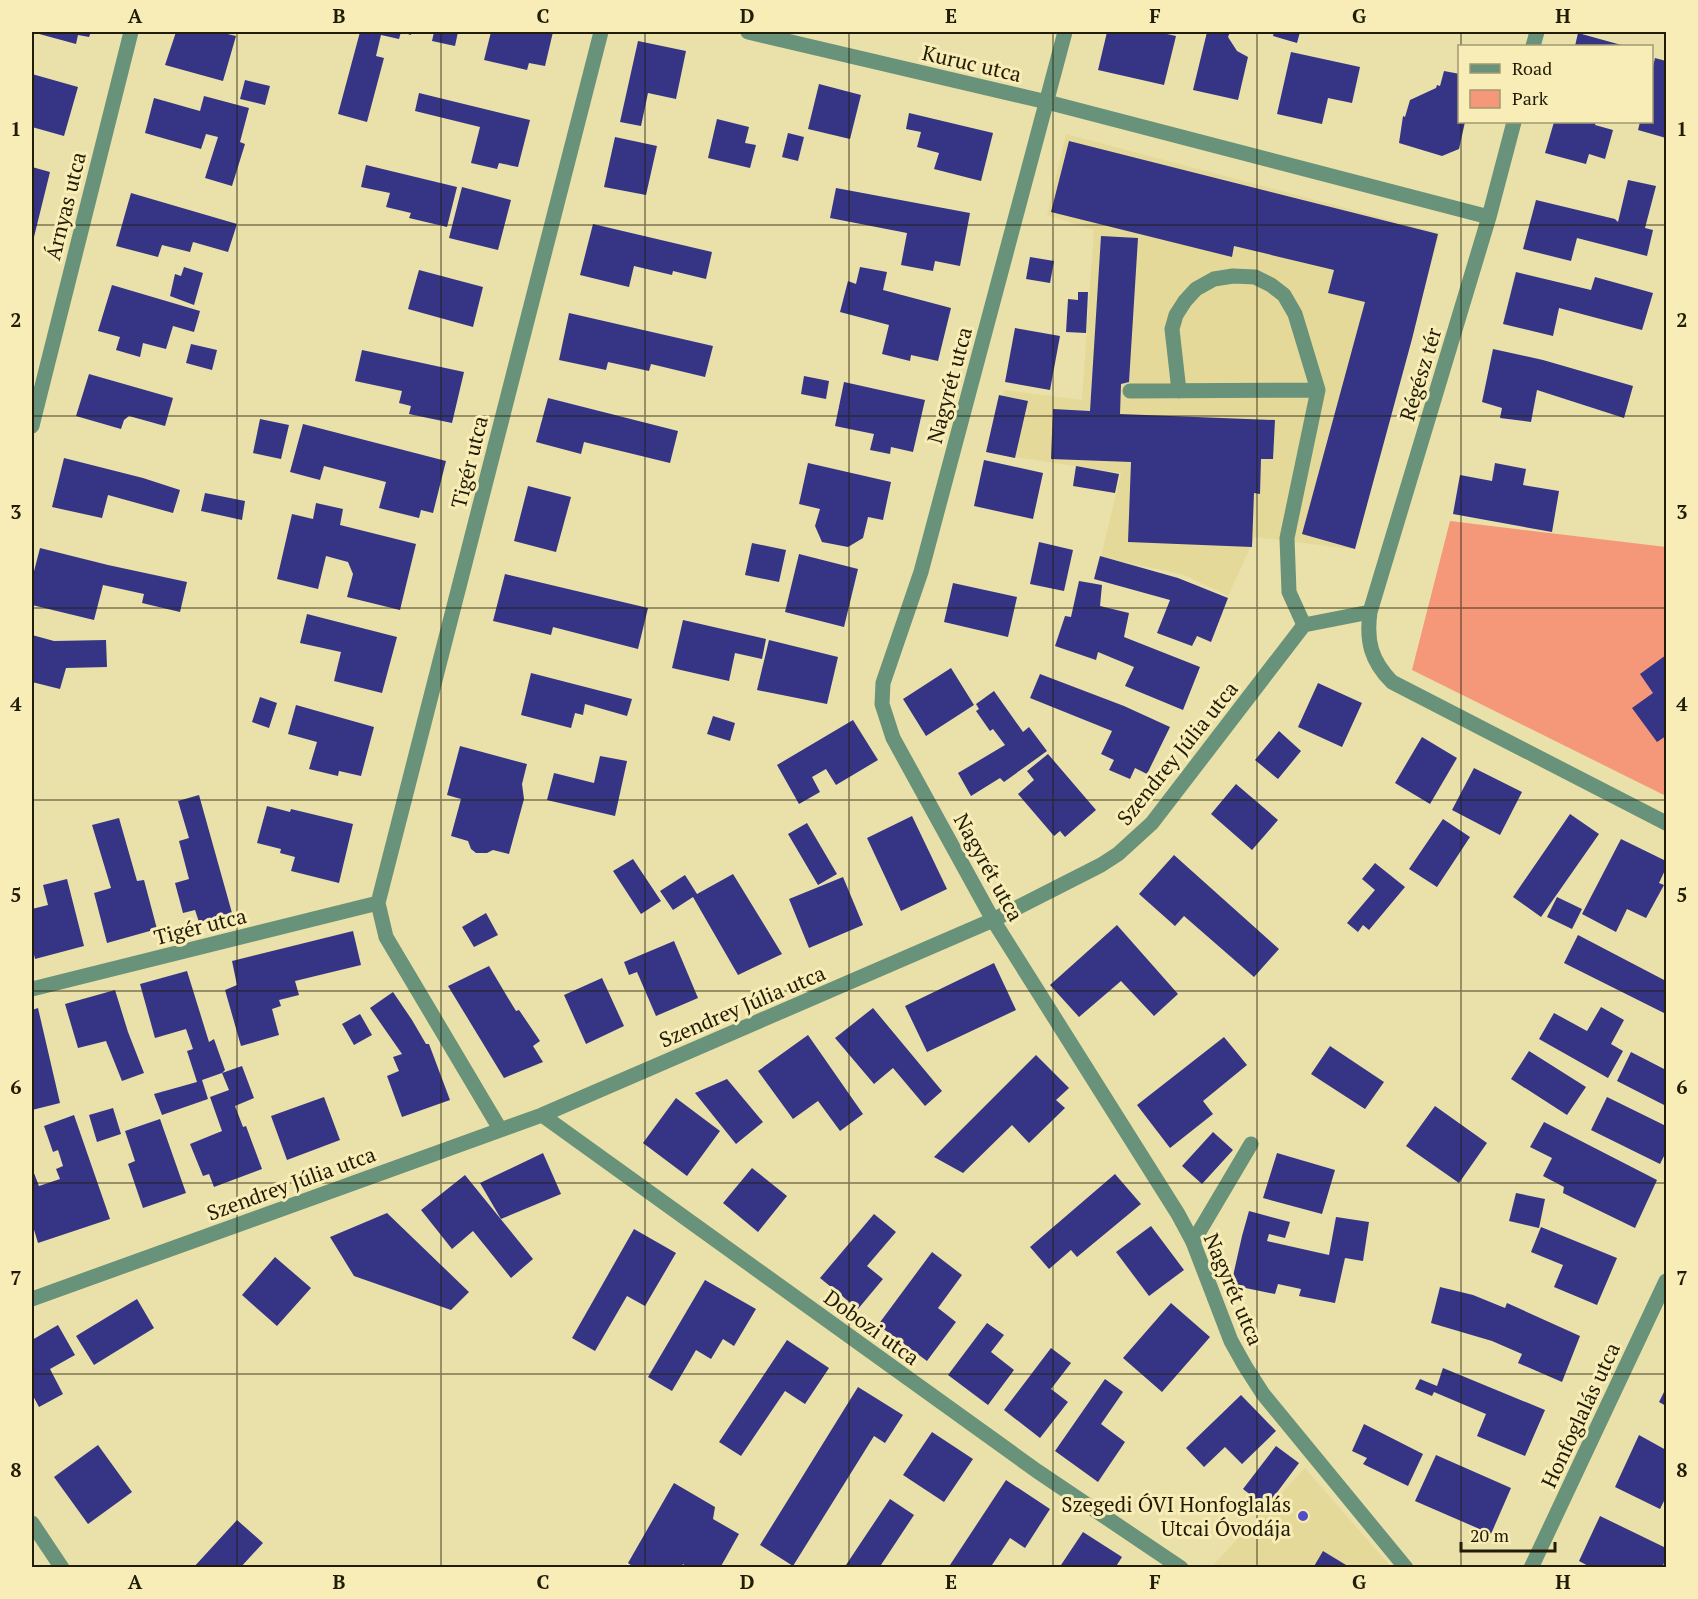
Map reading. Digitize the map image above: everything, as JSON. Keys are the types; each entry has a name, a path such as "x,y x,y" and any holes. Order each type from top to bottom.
{"street":[{"name":"Árnyas utca","path":"32,426 131,32"},
{"name":"Tigér utca","path":"500,1129 386,937 378,903 602,32"},
{"name":"Kuruc utca","path":"748,32 1047,102"},
{"name":"Nagyrét utca","path":"1065,32 921,572 883,683 885,714 892,738 993,920 1172,1204 1193,1242 1231,1341 1245,1366 1263,1394 1406,1568"},
{"path":"1047,102 1489,216"},
{"name":"Régész tér","path":"1514,123 1489,216 1370,612 1369,634 1373,657 1392,682 1666,824"},
{"path":"1179,391 1172,329 1176,315 1196,289 1214,279 1233,276 1255,277 1284,295 1295,314 1317,390 1287,538 1289,592 1304,625 1370,612"},
{"path":"1130,391 1317,390"},
{"name":"Szendrey Júlia utca","path":"32,1299 542,1115 993,920 1101,865 1118,854 1152,823 1304,625"},
{"name":"Tigér utca","path":"32,989 378,903"},
{"name":"Dobozi utca","path":"542,1115 1036,1471 1181,1568"},
{"path":"1193,1242 1251,1144"},
{"name":"Honfoglalás utca","path":"1531,1568 1666,1281"},
{"path":"32,1523 62,1568"}],"shaded area":[{"path":"1066,134 1440,233 1352,549 1255,537 1228,596 1184,575 1101,557 1121,473 988,453 1004,390 1082,400 1094,230 1047,215"},
{"name":"Szegedi ÓVI Honfoglalás Utcai Óvodája","path":"1305,1468 1391,1567 1219,1568 1214,1564"}],"green space":[{"path":"1450,521 1666,547 1666,796 1412,670"}],"building":[{"path":"32,32 91,32 89,37 78,35 76,44"},
{"path":"176,32 219,32 236,36 223,81 165,65"},
{"path":"360,32 401,32 399,39 381,35 376,56 384,58 367,122 338,114"},
{"path":"434,32 458,32 455,46 432,41"},
{"path":"491,32 553,32 545,66 529,63 527,70 484,60"},
{"path":"1107,32 1158,32 1176,36 1164,85 1098,70"},
{"path":"1207,32 1230,32 1228,37 1237,51 1248,57 1238,100 1193,90"},
{"path":"1274,32 1300,32 1297,43 1273,36"},
{"path":"1578,33 1621,45 1575,45"},
{"path":"638,41 686,51 676,99 648,93 641,126 620,122"},
{"path":"1291,52 1360,67 1352,103 1328,98 1322,124 1277,114"},
{"path":"1655,58 1666,61 1666,138 1638,130 1640,123 1653,123"},
{"path":"1444,71 1458,74 1458,123 1465,123 1459,149 1442,156 1399,143 1403,116 1405,117 1410,100 1436,88 1437,85 1440,86"},
{"path":"32,74 78,87 64,136 32,127"},
{"path":"245,80 270,86 265,105 240,99"},
{"path":"819,84 861,95 850,139 808,129"},
{"path":"419,93 530,120 518,167 499,163 497,169 471,163 480,127 415,111"},
{"path":"204,96 249,108 240,142 245,144 232,186 205,178 218,137 206,134 201,149 145,133 154,98 200,111"},
{"path":"909,113 993,133 981,181 934,169 939,153 917,147 921,132 906,129"},
{"path":"717,119 749,127 745,143 756,145 750,168 708,158"},
{"path":"1554,123 1596,123 1595,125 1613,130 1605,159 1589,154 1586,164 1545,153"},
{"path":"788,133 804,137 798,161 782,157"},
{"path":"615,137 657,146 646,195 604,187"},
{"path":"1069,141 1438,234 1355,549 1302,534 1365,302 1328,293 1334,270 1234,246 1232,257 1051,212"},
{"path":"366,165 457,187 447,227 409,218 411,213 386,207 390,193 361,187"},
{"path":"32,167 50,172 34,237 32,236"},
{"path":"1628,180 1656,186 1645,228 1653,230 1647,256 1577,238 1571,261 1523,249 1536,200 1615,219 1618,222"},
{"path":"462,187 511,200 498,250 449,238"},
{"path":"836,188 970,213 960,266 935,261 933,271 901,265 907,233 830,218"},
{"path":"131,193 237,224 228,252 193,242 190,252 162,245 158,257 116,246"},
{"path":"593,224 712,252 706,279 673,271 672,275 634,266 629,287 580,275"},
{"path":"1101,236 1138,238 1129,382 1121,384 1120,414 1275,420 1273,459 1261,459 1260,494 1254,493 1252,547 1128,542 1131,462 1051,459 1053,409 1090,411"},
{"path":"1030,257 1054,261 1050,283 1026,279"},
{"path":"184,267 203,273 194,305 170,296 175,274 181,276"},
{"path":"860,267 887,272 883,290 951,308 938,361 911,355 910,361 882,354 889,325 840,312 848,281 856,284"},
{"path":"419,270 483,287 473,327 408,309"},
{"path":"1516,272 1591,290 1595,277 1653,293 1642,330 1559,308 1553,336 1503,324"},
{"path":"112,285 200,311 194,332 173,326 166,349 143,343 140,357 116,350 120,337 98,331"},
{"path":"1078,292 1088,292 1086,333 1066,332 1068,299 1078,300"},
{"path":"569,313 713,346 705,377 651,364 649,371 608,362 606,370 559,360"},
{"path":"1015,328 1060,336 1050,390 1005,382"},
{"path":"191,344 217,350 212,370 186,363"},
{"path":"1493,349 1543,360 1633,386 1624,418 1537,390 1531,422 1500,418 1502,408 1482,402"},
{"path":"362,350 464,372 452,423 409,414 411,406 399,403 402,391 355,381"},
{"path":"89,374 173,398 165,426 129,416 124,420 121,429 76,416"},
{"path":"804,376 829,381 826,399 801,394"},
{"path":"844,382 925,400 913,452 891,447 890,454 870,450 874,434 835,426"},
{"path":"999,395 1028,401 1015,458 986,452"},
{"path":"548,398 678,431 670,463 584,442 581,454 536,442"},
{"path":"260,419 289,425 281,459 253,453"},
{"path":"303,424 446,461 433,513 421,510 419,518 379,508 386,482 324,466 320,480 290,472"},
{"path":"64,458 180,490 173,513 108,495 102,518 52,507"},
{"path":"984,460 1043,473 1033,519 974,506"},
{"path":"808,463 891,482 883,520 868,517 863,538 848,547 822,542 815,526 820,509 799,504"},
{"path":"1495,463 1526,469 1523,485 1559,491 1552,532 1453,514 1460,475 1492,481"},
{"path":"1076,466 1119,474 1115,493 1073,486"},
{"path":"528,486 571,497 556,552 514,541"},
{"path":"205,493 245,501 242,520 201,511"},
{"path":"316,503 343,509 340,525 416,544 400,610 347,597 353,574 348,562 326,556 318,589 277,579 292,514 313,519"},
{"path":"1039,542 1073,550 1064,591 1030,584"},
{"path":"752,543 786,550 779,582 745,575"},
{"path":"40,548 187,582 180,612 142,603 144,594 103,585 94,620 32,605 32,579"},
{"path":"799,554 858,569 844,627 785,612"},
{"path":"1100,556 1178,578 1228,598 1211,642 1197,636 1192,646 1157,633 1170,600 1094,579"},
{"path":"505,574 648,608 638,649 553,627 551,635 493,621"},
{"path":"1079,581 1102,585 1100,606 1129,613 1124,637 1200,667 1183,710 1125,686 1134,667 1098,652 1096,660 1055,646 1065,616 1071,617"},
{"path":"953,583 1017,597 1008,637 944,622"},
{"path":"307,614 397,637 382,693 334,681 341,652 300,643"},
{"path":"683,620 766,639 762,659 735,653 729,681 672,668"},
{"path":"32,635 54,641 106,640 107,667 66,668 60,689 32,682"},
{"path":"769,640 838,657 827,704 757,690"},
{"path":"1666,655 1666,736 1657,742 1632,708 1653,693 1640,674"},
{"path":"951,668 974,705 926,736 903,699"},
{"path":"531,673 632,699 627,716 585,704 583,715 575,713 571,728 521,715"},
{"path":"1040,674 1124,706 1170,727 1147,774 1135,768 1130,779 1109,770 1114,760 1101,754 1112,731 1030,698"},
{"path":"1318,683 1362,703 1342,747 1298,727"},
{"path":"994,691 1023,732 1029,727 1047,751 1004,782 1000,778 971,796 958,773 1005,745 993,729 990,731 976,711 979,709 976,704"},
{"path":"260,697 277,703 269,728 252,722"},
{"path":"296,705 374,727 361,776 339,771 338,776 309,769 317,742 288,734"},
{"path":"713,716 735,723 730,741 707,734"},
{"path":"853,720 878,760 836,785 826,769 812,777 820,792 799,804 777,765"},
{"path":"1279,731 1301,751 1278,779 1255,760"},
{"path":"1422,737 1457,758 1430,804 1395,783"},
{"path":"460,746 527,764 522,784 524,799 509,854 493,850 487,853 476,853 471,849 468,841 451,836 461,799 447,795"},
{"path":"1048,754 1096,810 1065,837 1060,831 1054,836 1018,794 1034,780 1027,771"},
{"path":"600,756 627,761 615,816 547,800 554,773 594,783"},
{"path":"1474,768 1522,792 1500,835 1452,810"},
{"path":"1236,784 1278,820 1252,850 1211,814"},
{"path":"199,795 232,913 199,922 195,910 183,913 175,883 189,879 179,841 189,838 178,801"},
{"path":"267,806 290,812 291,809 353,824 339,883 291,871 295,857 280,853 281,849 257,843"},
{"path":"1570,814 1599,834 1541,917 1513,897"},
{"path":"912,816 947,889 901,911 867,838"},
{"path":"119,818 137,881 144,880 157,929 107,943 94,893 111,888 92,825"},
{"path":"1443,819 1470,837 1437,887 1409,869"},
{"path":"807,823 837,874 818,885 788,834"},
{"path":"1621,839 1666,861 1666,868 1659,883 1664,885 1646,918 1627,909 1616,932 1582,914"},
{"path":"1174,855 1279,949 1254,977 1184,916 1175,926 1139,894"},
{"path":"633,859 661,901 641,914 613,871"},
{"path":"1375,863 1405,887 1369,930 1363,925 1358,932 1347,923 1375,890 1362,879"},
{"path":"733,874 782,954 738,975 693,897 673,910 660,891 685,875 697,894"},
{"path":"843,877 863,925 809,948 789,899"},
{"path":"67,879 84,946 35,959 32,945 32,909 48,905 43,885"},
{"path":"1557,897 1582,909 1572,929 1547,917"},
{"path":"486,913 498,935 474,947 462,927"},
{"path":"1117,925 1178,994 1154,1016 1121,981 1079,1017 1050,985"},
{"path":"353,931 361,965 295,981 299,995 279,1000 281,1006 272,1009 279,1035 241,1046 225,990 237,985 232,961"},
{"path":"1578,935 1666,981 1666,1014 1564,963"},
{"path":"674,941 698,998 656,1016 637,972 629,975 624,962"},
{"path":"994,963 1016,1010 927,1052 905,1006"},
{"path":"489,966 516,1011 519,1010 540,1041 533,1046 543,1062 504,1078 448,986"},
{"path":"187,971 209,1042 214,1039 225,1070 202,1080 208,1099 162,1115 154,1094 197,1082 187,1051 193,1049 186,1029 155,1038 140,984"},
{"path":"602,978 624,1026 586,1044 564,995"},
{"path":"115,990 144,1073 122,1081 106,1041 78,1048 65,1004"},
{"path":"393,992 426,1044 429,1044 450,1100 402,1117 387,1076 399,1071 393,1057 402,1054 370,1008"},
{"path":"1601,1007 1624,1020 1611,1044 1623,1051 1608,1078 1539,1039 1554,1013 1587,1031"},
{"path":"38,1008 60,1103 32,1110 32,1010"},
{"path":"873,1008 942,1091 925,1106 893,1068 874,1084 835,1038"},
{"path":"360,1014 372,1035 354,1045 342,1024"},
{"path":"808,1035 863,1114 840,1131 818,1101 793,1119 758,1071"},
{"path":"1224,1037 1247,1065 1203,1101 1213,1114 1170,1148 1137,1105"},
{"path":"1330,1046 1384,1082 1365,1109 1311,1074"},
{"path":"1529,1051 1586,1087 1567,1115 1511,1079"},
{"path":"1631,1052 1666,1070 1666,1106 1617,1081"},
{"path":"1036,1055 1069,1088 1056,1100 1065,1108 1029,1143 1012,1125 963,1173 934,1157"},
{"path":"242,1066 254,1098 235,1106 243,1127 246,1126 262,1169 214,1187 209,1174 203,1176 190,1144 222,1131 210,1097 229,1090 222,1073"},
{"path":"727,1079 763,1122 736,1144 695,1093"},
{"path":"324,1097 340,1140 287,1160 271,1116"},
{"path":"1607,1097 1666,1126 1666,1152 1660,1164 1591,1130"},
{"path":"676,1098 720,1131 687,1176 643,1143"},
{"path":"1435,1106 1487,1143 1459,1183 1406,1146"},
{"path":"113,1108 121,1134 97,1142 89,1115"},
{"path":"74,1115 110,1219 38,1243 32,1223 32,1168 39,1186 60,1179 56,1169 63,1166 58,1150 53,1152 44,1126"},
{"path":"160,1119 186,1193 143,1208 128,1164 135,1161 125,1131"},
{"path":"1544,1122 1657,1180 1635,1228 1563,1193 1564,1187 1543,1176 1552,1158 1530,1147"},
{"path":"1213,1132 1233,1150 1202,1184 1182,1166"},
{"path":"543,1153 561,1194 501,1219 480,1183"},
{"path":"1277,1153 1335,1170 1322,1214 1263,1198"},
{"path":"752,1168 787,1196 758,1232 723,1203"},
{"path":"1115,1174 1141,1204 1077,1257 1071,1250 1049,1269 1030,1247"},
{"path":"465,1175 533,1259 511,1278 473,1231 452,1249 421,1210"},
{"path":"1516,1193 1545,1199 1539,1228 1509,1221"},
{"path":"1249,1211 1290,1222 1285,1238 1269,1234 1267,1241 1329,1255 1336,1217 1369,1222 1363,1261 1345,1258 1335,1303 1299,1296 1301,1289 1278,1284 1275,1294 1231,1285"},
{"path":"387,1213 469,1292 451,1310 354,1276 330,1237"},
{"path":"874,1214 896,1232 867,1266 883,1279 858,1309 820,1278"},
{"path":"1151,1226 1184,1270 1149,1296 1116,1252"},
{"path":"1541,1227 1617,1258 1597,1305 1554,1287 1563,1265 1531,1252"},
{"path":"634,1229 676,1253 645,1306 627,1296 595,1351 572,1338"},
{"path":"932,1252 962,1275 938,1308 956,1322 927,1361 878,1325"},
{"path":"275,1257 311,1288 277,1326 242,1295"},
{"path":"705,1280 756,1309 734,1346 723,1339 711,1359 696,1350 672,1391 648,1377"},
{"path":"1440,1287 1473,1295 1505,1308 1507,1303 1580,1336 1562,1382 1518,1363 1522,1354 1492,1341 1431,1323"},
{"path":"137,1299 154,1328 94,1365 76,1336"},
{"path":"1171,1303 1210,1337 1162,1392 1123,1358"},
{"path":"987,1323 1004,1335 991,1352 1014,1370 988,1405 948,1375"},
{"path":"58,1325 75,1355 50,1369 63,1394 39,1407 32,1394 32,1340"},
{"path":"787,1340 829,1368 805,1404 785,1391 741,1456 719,1442"},
{"path":"1051,1348 1071,1363 1051,1389 1068,1402 1040,1438 1004,1410"},
{"path":"1443,1368 1545,1410 1525,1456 1477,1436 1486,1414 1434,1392 1432,1396 1415,1389 1420,1379 1437,1386"},
{"path":"1105,1379 1123,1392 1101,1424 1125,1442 1098,1482 1055,1451"},
{"path":"858,1387 903,1415 885,1443 874,1436 793,1566 760,1545"},
{"path":"1666,1388 1666,1406 1659,1402"},
{"path":"1241,1395 1276,1431 1242,1464 1225,1447 1204,1467 1186,1448"},
{"path":"1364,1424 1423,1454 1408,1486 1363,1464 1367,1458 1352,1451"},
{"path":"932,1432 973,1459 944,1502 903,1475"},
{"path":"1639,1435 1666,1450 1666,1497 1660,1509 1615,1487"},
{"path":"98,1445 132,1492 88,1524 54,1477"},
{"path":"1276,1446 1299,1463 1266,1507 1243,1489"},
{"path":"1436,1455 1511,1488 1491,1534 1415,1501"},
{"path":"1006,1480 1050,1509 1025,1548 1010,1538 990,1568 948,1568"},
{"path":"674,1483 715,1507 713,1519 739,1534 720,1568 688,1568 683,1564 681,1568 635,1568 628,1563"},
{"path":"890,1499 914,1515 879,1568 844,1568"},
{"path":"1600,1516 1666,1548 1666,1558 1662,1568 1592,1568 1579,1561"},
{"path":"237,1520 263,1543 240,1568 193,1568"},
{"path":"1083,1532 1122,1557 1115,1568 1059,1568"},
{"path":"1323,1551 1351,1568 1313,1568"}],"place":[{"name":"Szegedi ÓVI Honfoglalás Utcai Óvodája","path":"1303,1516"}]}
